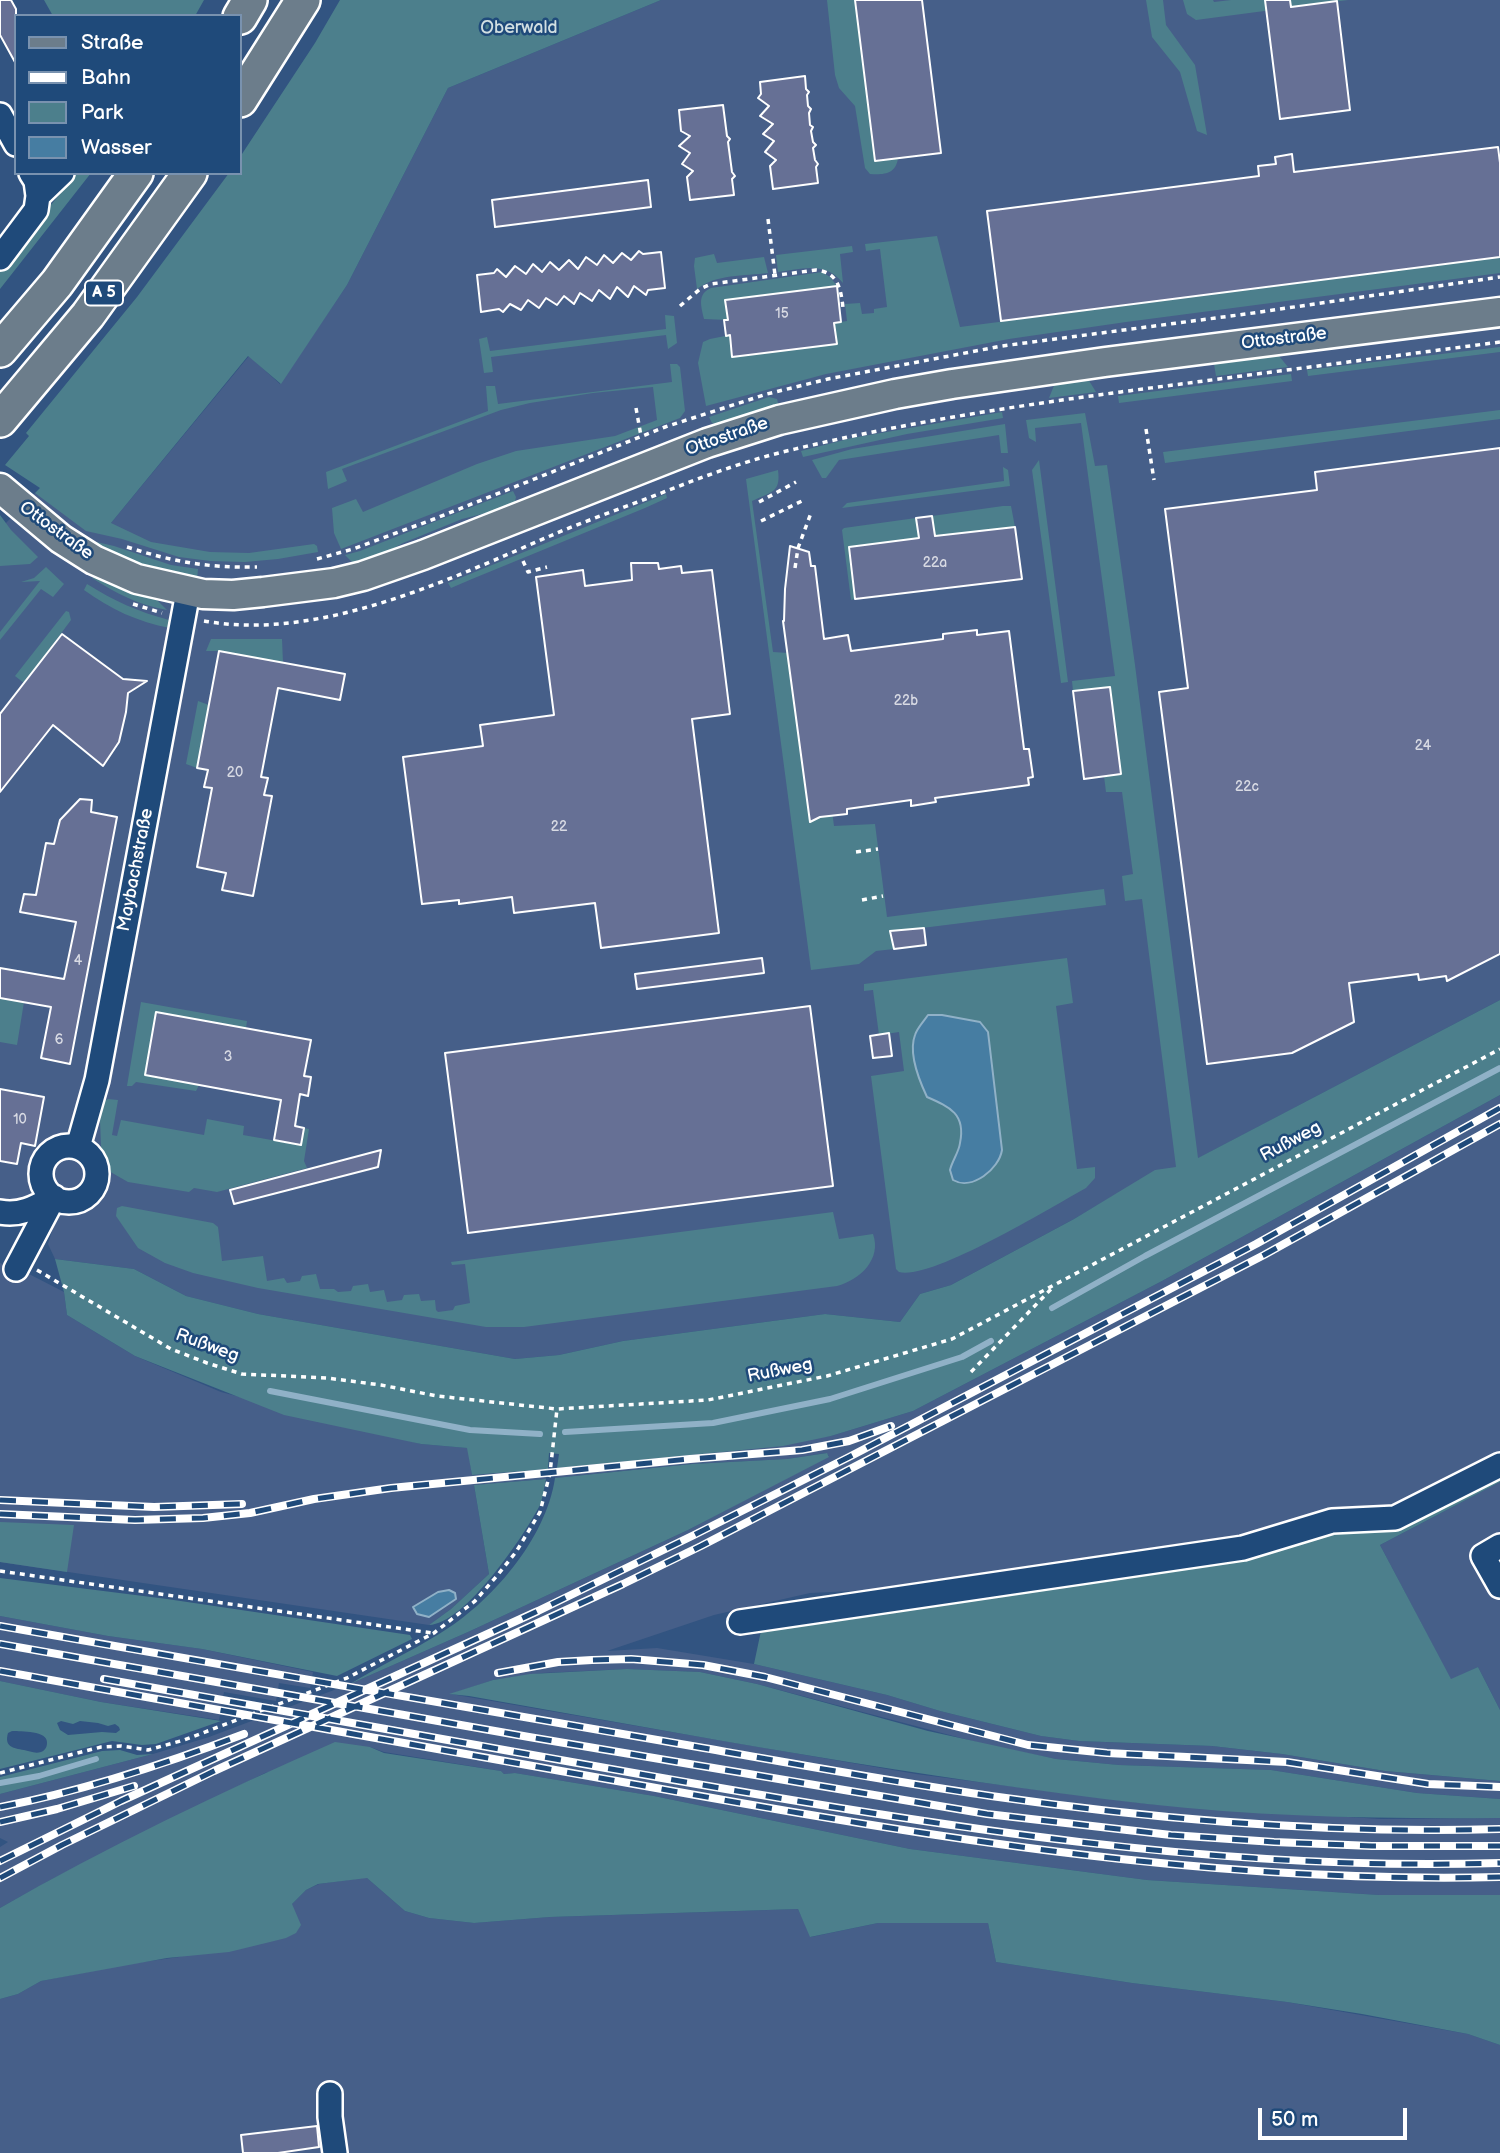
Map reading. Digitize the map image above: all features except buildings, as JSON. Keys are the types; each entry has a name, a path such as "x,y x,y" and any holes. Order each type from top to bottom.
{"highway":[{"path":"242,97 303,0"},
{"name":"A 5","path":"0,351 57,283 135,175"},
{"name":"A 5","path":"5,414 88,315 189,175"}],"main road":[{"name":"Ottostraße","path":"0,488 61,539 94,560 186,604 349,580 423,555 707,443 779,420 895,394 1105,362 1500,312"}],"street":[{"path":"0,115 14,140"},
{"path":"0,258 36,210 38,196 32,175"},
{"path":"38,196 60,175"},
{"name":"Maybachstraße","path":"78,1147 97,1080 186,604"},
{"path":"78,1147 86,1152 96,1166 94,1186 88,1194 74,1202 54,1197 47,1192 42,1181 41,1169 44,1161 59,1148 78,1147"},
{"path":"0,1212 21,1212 36,1208 54,1197"},
{"path":"18,1265 54,1197"},
{"path":"740,1622 1243,1548 1332,1521 1395,1518 1500,1465"},
{"path":"1500,1546 1483,1556 1500,1586"},
{"path":"330,2094 335,2153"}],"path":[{"path":"768,219 775,275"},
{"path":"680,306 711,284 816,270 825,271 839,283 843,308"},
{"path":"124,600 139,606 186,604 215,623 281,624 318,618 372,605 473,570 561,532 725,468 786,451 867,433 1013,407 1500,342"},
{"path":"636,408 641,436"},
{"path":"1146,429 1154,480"},
{"path":"759,502 796,482"},
{"path":"761,521 804,500"},
{"path":"795,568 798,548 811,513"},
{"path":"523,561 528,572 547,568"},
{"path":"856,852 878,849"},
{"path":"862,900 883,896"},
{"name":"Rußweg","path":"18,1265 48,1276 171,1349 242,1374 327,1378 438,1396 557,1409 708,1400 827,1377 952,1339 1500,1049"},
{"path":"971,1372 1058,1282"},
{"path":"0,1773 101,1747 121,1746 148,1750 184,1740 347,1678 434,1633 475,1601 516,1552 540,1512 550,1473 557,1409"},
{"path":"0,1571 434,1633"}],"shaded area":[{"path":"661,0 1500,0 1500,1000 1187,1164 1113,1196 951,1285 920,1294 900,1322 825,1314 623,1341 559,1355 515,1359 258,1314 186,1296 134,1269 55,1259 48,1244 58,1212 21,1201 0,1202 0,532 35,493 111,523 249,356 280,384 347,285 448,88"},
{"path":"1500,1095 1500,1459 1401,1509 1261,1536 895,1589 810,1593 714,1615 607,1651 657,1648 754,1664 887,1695 1041,1736 1079,1741 1212,1746 1385,1771 1500,1781 1500,1799 1417,1793 1271,1770 1119,1765 1056,1759 991,1746 757,1684 700,1672 627,1669 542,1673 493,1680 451,1694 916,1774 1149,1804 1380,1819 1500,1818 1500,1895 1379,1895 1147,1880 910,1849 654,1796 515,1773 504,1774 501,1771 384,1752 370,1747 265,1773 52,1879 0,1908 0,1847 8,1842 0,1838 0,1794 209,1737 350,1684 688,1530 829,1456 826,1453 787,1459 691,1464 555,1478 557,1468 831,1436 913,1411 1162,1281"},
{"path":"0,1263 64,1292 67,1315 135,1356 221,1392 421,1444 468,1448 472,1475 548,1469 546,1479 474,1485 489,1574 429,1625 0,1562"},
{"path":"1500,1482 1500,1710 1478,1667 1451,1680 1380,1545"},
{"path":"0,1616 108,1636 202,1649 313,1672 310,1688 279,1683 276,1701 224,1692 219,1720 101,1702 0,1681"},
{"path":"367,1878 405,1911 429,1918 474,1923 550,1917 798,1909 811,1937 878,1923 988,1923 996,1962 1132,1983 1287,2002 1468,2034 1500,2045 1500,2153 0,2153 0,1999 18,1994 41,1981 179,1957 292,1904 306,1890 319,1884"}],"green space":[{"path":"44,0 204,0 196,14 52,14"},
{"name":"Oberwald","path":"340,0 661,0 448,88 347,285 281,384 248,356 111,523 151,542 210,552 249,553 314,544 318,552 245,562 210,561 179,557 86,531 35,493 40,488 5,465 29,436 26,433 137,297 228,175 242,175 242,154"},
{"path":"827,0 855,0 898,158 895,167 888,172 870,174 865,168 855,106 839,88 835,75"},
{"path":"1146,0 1163,0 1166,25 1195,65 1207,135 1197,131 1180,72 1152,37"},
{"path":"1183,0 1348,0 1196,20 1187,14"},
{"path":"75,175 89,175 0,289 0,267"},
{"path":"937,236 960,327 1500,257 1500,273 1009,339 826,374 706,406 698,363 703,342 730,335 732,356 836,344 834,323 847,321 845,304 860,303 862,314 874,313 874,309 887,307 880,249 866,251 865,244"},
{"path":"852,246 853,252 840,254 843,283 836,276 821,269 804,268 778,272 776,255"},
{"path":"714,254 717,263 764,257 768,273 721,278 697,289 695,258"},
{"path":"822,272 837,286 726,300 728,320 704,319 702,297 711,288"},
{"path":"665,315 674,316 677,343 668,349 666,335 491,357 493,372 484,373 479,339 487,337 490,351 666,329"},
{"path":"1500,347 1500,352 1308,376 1307,370"},
{"path":"1279,356 1288,367 1216,376 1214,364"},
{"path":"670,364 680,367 685,411 680,418 341,549 334,533 332,508 356,499 363,512 477,464 516,451 615,436 657,420 653,387 593,393 501,410 342,469 347,481 328,489 326,472 488,411 486,386 495,386 498,404 672,382"},
{"path":"1291,374 1292,381 1119,403 1118,396"},
{"path":"1088,379 1096,392 1049,398 1055,383"},
{"path":"769,397 777,399 779,407 721,425 712,423 709,417"},
{"path":"1500,410 1500,419 1165,463 1163,452"},
{"path":"1002,412 1003,418 907,434 803,457 801,451 852,438"},
{"path":"1085,413 1095,466 1107,465 1198,1158 1500,1000 1500,1095 1162,1281 913,1411 831,1436 783,1446 557,1468 559,1454 549,1453 548,1469 472,1475 467,1448 421,1444 284,1415 135,1356 67,1315 55,1259 134,1269 186,1296 258,1314 515,1359 559,1355 623,1341 825,1314 900,1322 920,1294 951,1285 1074,1219 1155,1170 1176,1167 1142,899 1125,901 1122,876 1133,874 1122,792 1106,792 1104,776 1121,774 1110,687 1073,691 1072,681 1115,676 1081,423 1035,428 1036,442 1029,438 1026,420"},
{"path":"1005,424 1008,453 1001,453 999,435 839,460 826,478 822,478 812,460 852,449"},
{"path":"1039,460 1068,682 1061,683 1032,470"},
{"path":"1003,467 1008,470 1010,486 842,508 847,503 1004,481"},
{"path":"778,470 776,488 752,501 773,652 788,653 810,821 832,811 834,826 875,824 887,917 1104,889 1106,905 890,932 894,949 876,951 859,964 811,970 746,479"},
{"path":"513,491 516,497 514,506 462,519 403,543 367,563 356,566 345,555 360,551"},
{"path":"666,494 667,498 645,508 451,588 448,583"},
{"path":"1011,506 1015,527 935,536 932,516"},
{"path":"0,515 38,557 30,564 0,566"},
{"path":"916,518 919,538 849,547 855,599 851,600 842,530"},
{"path":"79,538 114,546 171,565 198,569 197,581 152,572"},
{"path":"46,567 64,584 53,597 41,589 0,640 0,632 40,581 21,582 34,578"},
{"path":"98,576 156,599 167,610 137,602 92,578"},
{"path":"87,584 127,605 169,620 170,628 114,609 84,590"},
{"path":"66,611 69,612 71,620 24,683 15,676"},
{"path":"211,639 282,639 283,663 206,651"},
{"path":"198,701 209,705 197,768 186,764"},
{"path":"1067,958 1073,1003 1056,1006 1077,1169 1095,1167 1095,1178 1086,1188 964,1254 915,1272 899,1272 896,1269 871,1076 904,1071 899,1032 879,1035 873,990 864,991 864,984"},
{"path":"0,998 24,1002 17,1045 0,1042"},
{"path":"141,1002 247,1021 246,1028 156,1012 145,1075 199,1085 196,1091 136,1082 127,1086"},
{"path":"108,1099 118,1100 112,1135 117,1136 121,1120 204,1135 207,1119 244,1126 243,1135 300,1145 304,1128 309,1129 304,1161 307,1168 217,1192 194,1188 189,1192 128,1182 102,1170 100,1120 102,1102"},
{"path":"122,1206 213,1223 218,1227 222,1261 263,1256 267,1281 284,1278 287,1283 300,1281 302,1276 316,1274 320,1289 351,1291 353,1286 368,1284 370,1292 384,1290 387,1302 402,1300 404,1295 419,1294 421,1301 435,1300 438,1312 453,1310 455,1306 470,1303 465,1264 452,1265 451,1262 833,1212 839,1239 873,1234 875,1243 872,1260 861,1274 837,1286 524,1327 486,1327 258,1288 193,1273 165,1263 138,1248 116,1216 117,1208"},
{"path":"827,1453 829,1457 688,1530 350,1684 459,1621 496,1587 528,1546 540,1524 550,1501 555,1478 692,1464 787,1459"},
{"path":"1500,1473 1500,1482 1380,1545 1451,1679 1478,1667 1500,1710 1500,1781 1385,1771 1212,1746 1079,1741 1041,1736 887,1695 754,1664 762,1626 1313,1532 1371,1528 1384,1531"},
{"path":"546,1479 540,1505 521,1537 492,1576 459,1610 443,1621 429,1625 489,1574 474,1485"},
{"path":"0,1522 74,1525 67,1572 0,1562"},
{"path":"0,1578 167,1599 410,1635 412,1639 337,1676 202,1649 108,1636 0,1616"},
{"path":"627,1669 700,1672 757,1684 928,1731 1056,1759 1119,1765 1271,1770 1417,1793 1500,1799 1500,1818 1235,1812 1062,1794 892,1769 449,1694 493,1680 530,1674"},
{"path":"0,1681 101,1702 221,1721 156,1744 112,1741 0,1769","holes":["61,1721 108,1726 115,1724 120,1730 116,1733 68,1735 60,1730 57,1723","33,1732 43,1736 46,1739 46,1748 37,1753 13,1747 7,1741 8,1733"]},
{"path":"335,1742 370,1747 384,1753 501,1771 504,1774 515,1773 654,1796 910,1849 1147,1880 1379,1895 1500,1895 1500,2045 1468,2034 1362,2014 996,1962 988,1923 878,1923 810,1937 798,1909 550,1917 474,1923 429,1918 405,1911 367,1878 318,1884 306,1890 292,1904 301,1925 296,1933 286,1938 229,1952 167,1958 41,1981 18,1994 0,1999 0,1908 165,1820"},
{"path":"120,1750 137,1755 153,1754 0,1794 0,1777 102,1751"}],"water":[{"path":"928,1015 980,1022 988,1032 1002,1150 990,1171 968,1183 953,1180 950,1170 960,1143 961,1125 958,1118 949,1108 927,1097 915,1066 913,1042 917,1030"},
{"path":"449,1590 455,1593 456,1599 429,1617 417,1614 413,1607 438,1592"}],"waterway":[{"path":"1052,1308 1500,1068"},
{"path":"565,1432 713,1423 830,1399 962,1357 991,1341"},
{"path":"270,1391 470,1430 540,1434"},
{"path":"0,1783 39,1776 96,1759"}],"railway":[{"path":"0,1861 121,1801 538,1611 694,1535 1256,1244 1500,1108"},
{"path":"0,1878 214,1771 701,1546 1264,1255 1500,1124"},
{"path":"0,1514 135,1520 203,1518 250,1513 314,1499 391,1488 802,1450 849,1441 891,1426"},
{"path":"0,1500 154,1507 242,1504"},
{"path":"0,1626 844,1773 991,1796 1118,1812 1245,1823 1373,1829 1500,1829"},
{"path":"0,1644 987,1814 1171,1835 1274,1842 1372,1846 1500,1846"},
{"path":"498,1673 558,1662 592,1660 631,1659 703,1665 765,1677 1028,1745 1107,1753 1287,1762 1428,1784 1500,1787"},
{"path":"0,1671 751,1805 964,1839 1178,1865 1285,1873 1500,1877"},
{"path":"104,1679 870,1813 1079,1842 1289,1860 1394,1864 1500,1863"},
{"path":"0,1807 124,1776 244,1734"},
{"path":"0,1822 57,1809 134,1786"}]}
